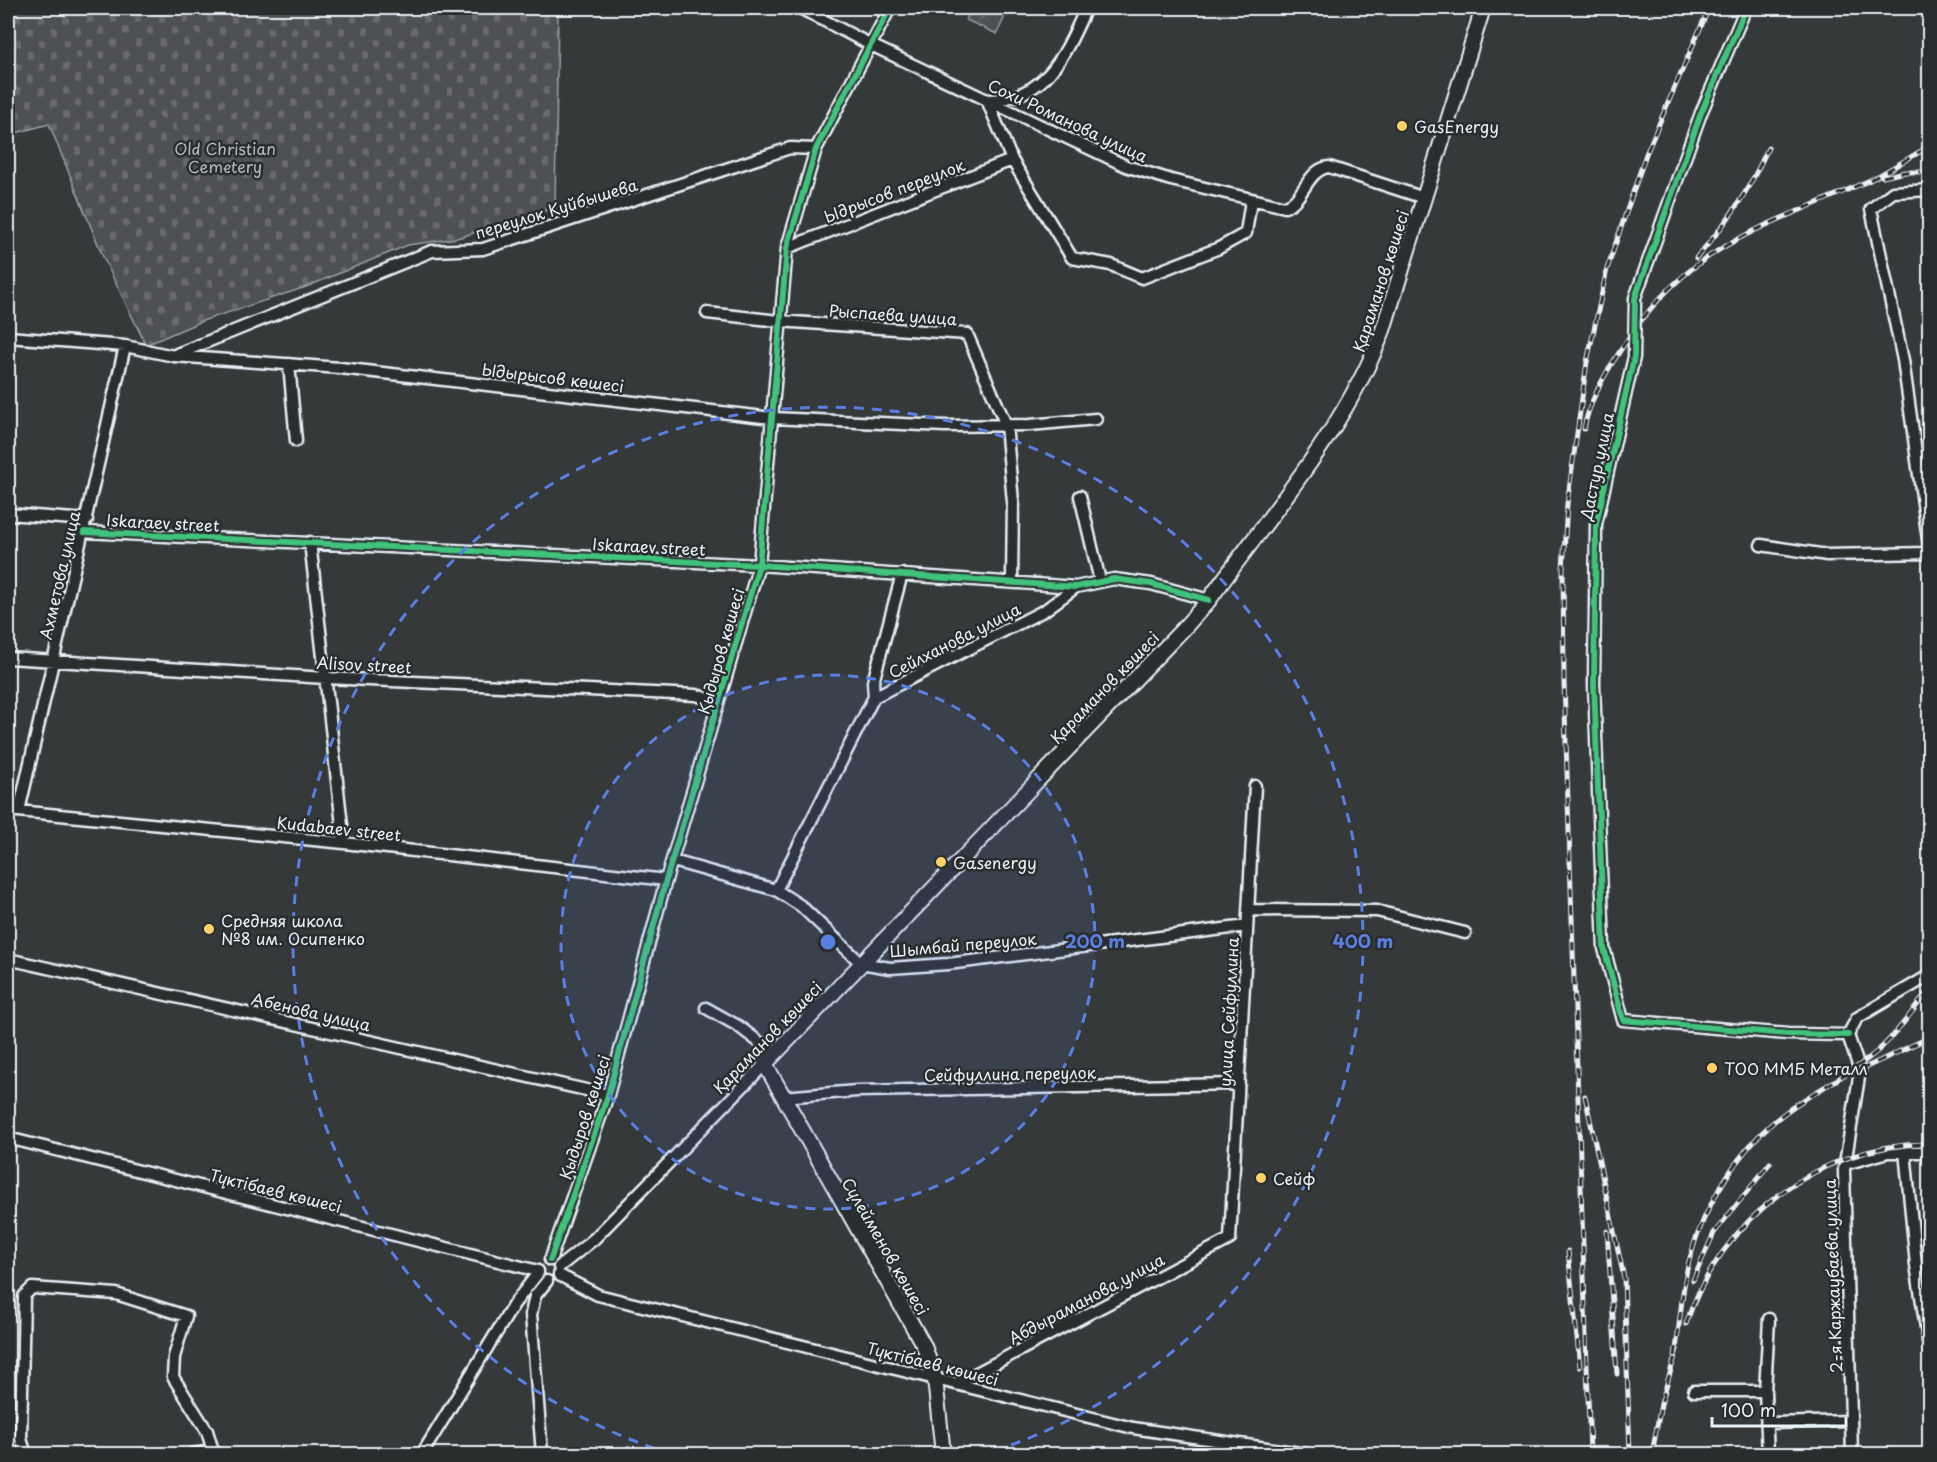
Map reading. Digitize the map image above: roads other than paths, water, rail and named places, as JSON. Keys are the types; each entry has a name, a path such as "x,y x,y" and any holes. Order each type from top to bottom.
{"main road":[{"name":"Қараманов көшесі","path":"770,1059 1209,600 1334,425 1363,378 1383,330 1483,8"},
{"name":"Сүлейменов көшесі","path":"770,1059 782,1098 924,1346 935,1379 943,1455"}],"street":[{"name":"Сохи Романова улица","path":"800,8 871,45 1126,166 1251,200 1287,207 1293,203 1319,170 1329,167 1424,198"},
{"name":"Қыдыров көшесі","path":"556,1267 608,1095 666,880 759,565 787,248 816,149 890,8"},
{"path":"1086,8 1056,70 1017,94 1003,100 987,100 1012,160 1072,258 1111,265 1142,278 1219,248 1246,233 1251,200"},
{"name":"Дастур улица","path":"1746,8 1701,113 1635,298 1634,357 1596,524 1594,684 1604,948 1623,1020 1788,1034 1848,1035"},
{"name":"переулок Куйбышева","path":"174,356 432,251 483,249 790,148 816,149"},
{"name":"Ыдрысов переулок","path":"787,248 1012,160"},
{"path":"1761,545 1827,555 1929,554 1903,360 1871,209 1893,192 1929,190"},
{"name":"Рыспаева улица","path":"707,313 779,321 967,334 1006,425 1013,502 1012,581"},
{"name":"Ыдырысов көшесі","path":"8,337 125,346 174,356 289,364 772,418 945,426 1006,425 1096,419"},
{"name":"Ахметова улица","path":"19,811 86,526 125,346"},
{"path":"289,364 296,441"},
{"path":"1080,496 1100,581"},
{"name":"Iskaraev street","path":"8,514 86,526 310,542 759,565 1076,587 1114,579 1151,584 1209,600"},
{"path":"310,542 345,843"},
{"name":"Сейлханова улица","path":"776,890 874,697 873,682 902,574"},
{"name":"Сейлханова улица","path":"874,697 1045,610 1076,587"},
{"name":"Alisov street","path":"8,658 326,678 696,695 718,702"},
{"name":"улица Сейфуллина","path":"1230,1239 1255,786"},
{"name":"Kudabaev street","path":"8,810 345,843 666,880"},
{"path":"673,861 776,890 801,906 861,963"},
{"path":"1248,910 1377,911 1465,933"},
{"name":"Шымбай переулок","path":"861,963 890,968 948,964 1247,926"},
{"name":"Абенова улица","path":"8,959 608,1095"},
{"path":"1848,1035 1857,1018 1929,975"},
{"path":"706,1008 738,1026 770,1059"},
{"name":"2-я Каржаубаева улица","path":"1848,1035 1860,1071 1844,1167 1852,1455"},
{"name":"Қараманов көшесі","path":"556,1267 594,1239 770,1059"},
{"name":"Сейфуллина переулок","path":"782,1098 857,1091 1239,1084"},
{"name":"Түктібаев көшесі","path":"8,1138 538,1272"},
{"path":"1905,1151 1916,1265 1929,1353"},
{"path":"1844,1167 1888,1152 1929,1152"},
{"name":"Абдыраманова улица","path":"956,1384 1230,1239"},
{"path":"422,1455 514,1304 538,1272 540,1264 556,1267 554,1280 547,1281 535,1296 531,1314 542,1455"},
{"name":"Түктібаев көшесі","path":"556,1267 598,1295 1133,1428 1307,1455"},
{"path":"538,1272 547,1281"},
{"path":"26,1455 21,1439 24,1296 32,1288 116,1294 186,1316 174,1357 173,1377 207,1431 216,1453 192,1455"},
{"path":"514,1304 524,1305 531,1314"},
{"path":"1768,1455 1765,1391 1769,1319"},
{"path":"1694,1391 1765,1391"},
{"path":"1768,1423 1851,1420"}],"railway":[{"path":"1590,1454 1564,682 1563,569 1567,504 1587,362 1607,269 1646,154 1709,8"},
{"path":"1584,429 1603,378 1620,351 1646,315 1672,286 1700,262 1730,243 1870,180 1930,146"},
{"path":"1696,258 1736,206 1768,148"},
{"path":"1883,177 1905,172 1930,172"},
{"path":"1675,1356 1689,1261 1714,1198 1739,1160 1753,1142 1786,1112 1873,1055 1902,1025 1930,988"},
{"path":"1860,1070 1930,1037"},
{"path":"1585,1096 1624,1278 1630,1454"},
{"path":"1686,1324 1702,1286 1723,1252 1749,1221 1779,1195 1813,1173 1850,1157 1889,1147 1930,1144"},
{"path":"1693,1280 1714,1233 1770,1163"},
{"path":"1607,1231 1617,1374"},
{"path":"1568,1251 1580,1367"},
{"path":"1652,1454 1661,1404 1677,1349"}],"place":[{"name":"GasEnergy","path":"1402,126"},
{"name":"Gasenergy","path":"941,862"},
{"name":"Средняя школа №8 им. Осипенко","path":"209,929"},
{"name":"ТОО ММБ Металл","path":"1712,1068"},
{"name":"Сейф","path":"1261,1178"}],"park label":[{"name":"Old Christian Cemetery","path":"225,157"}]}
